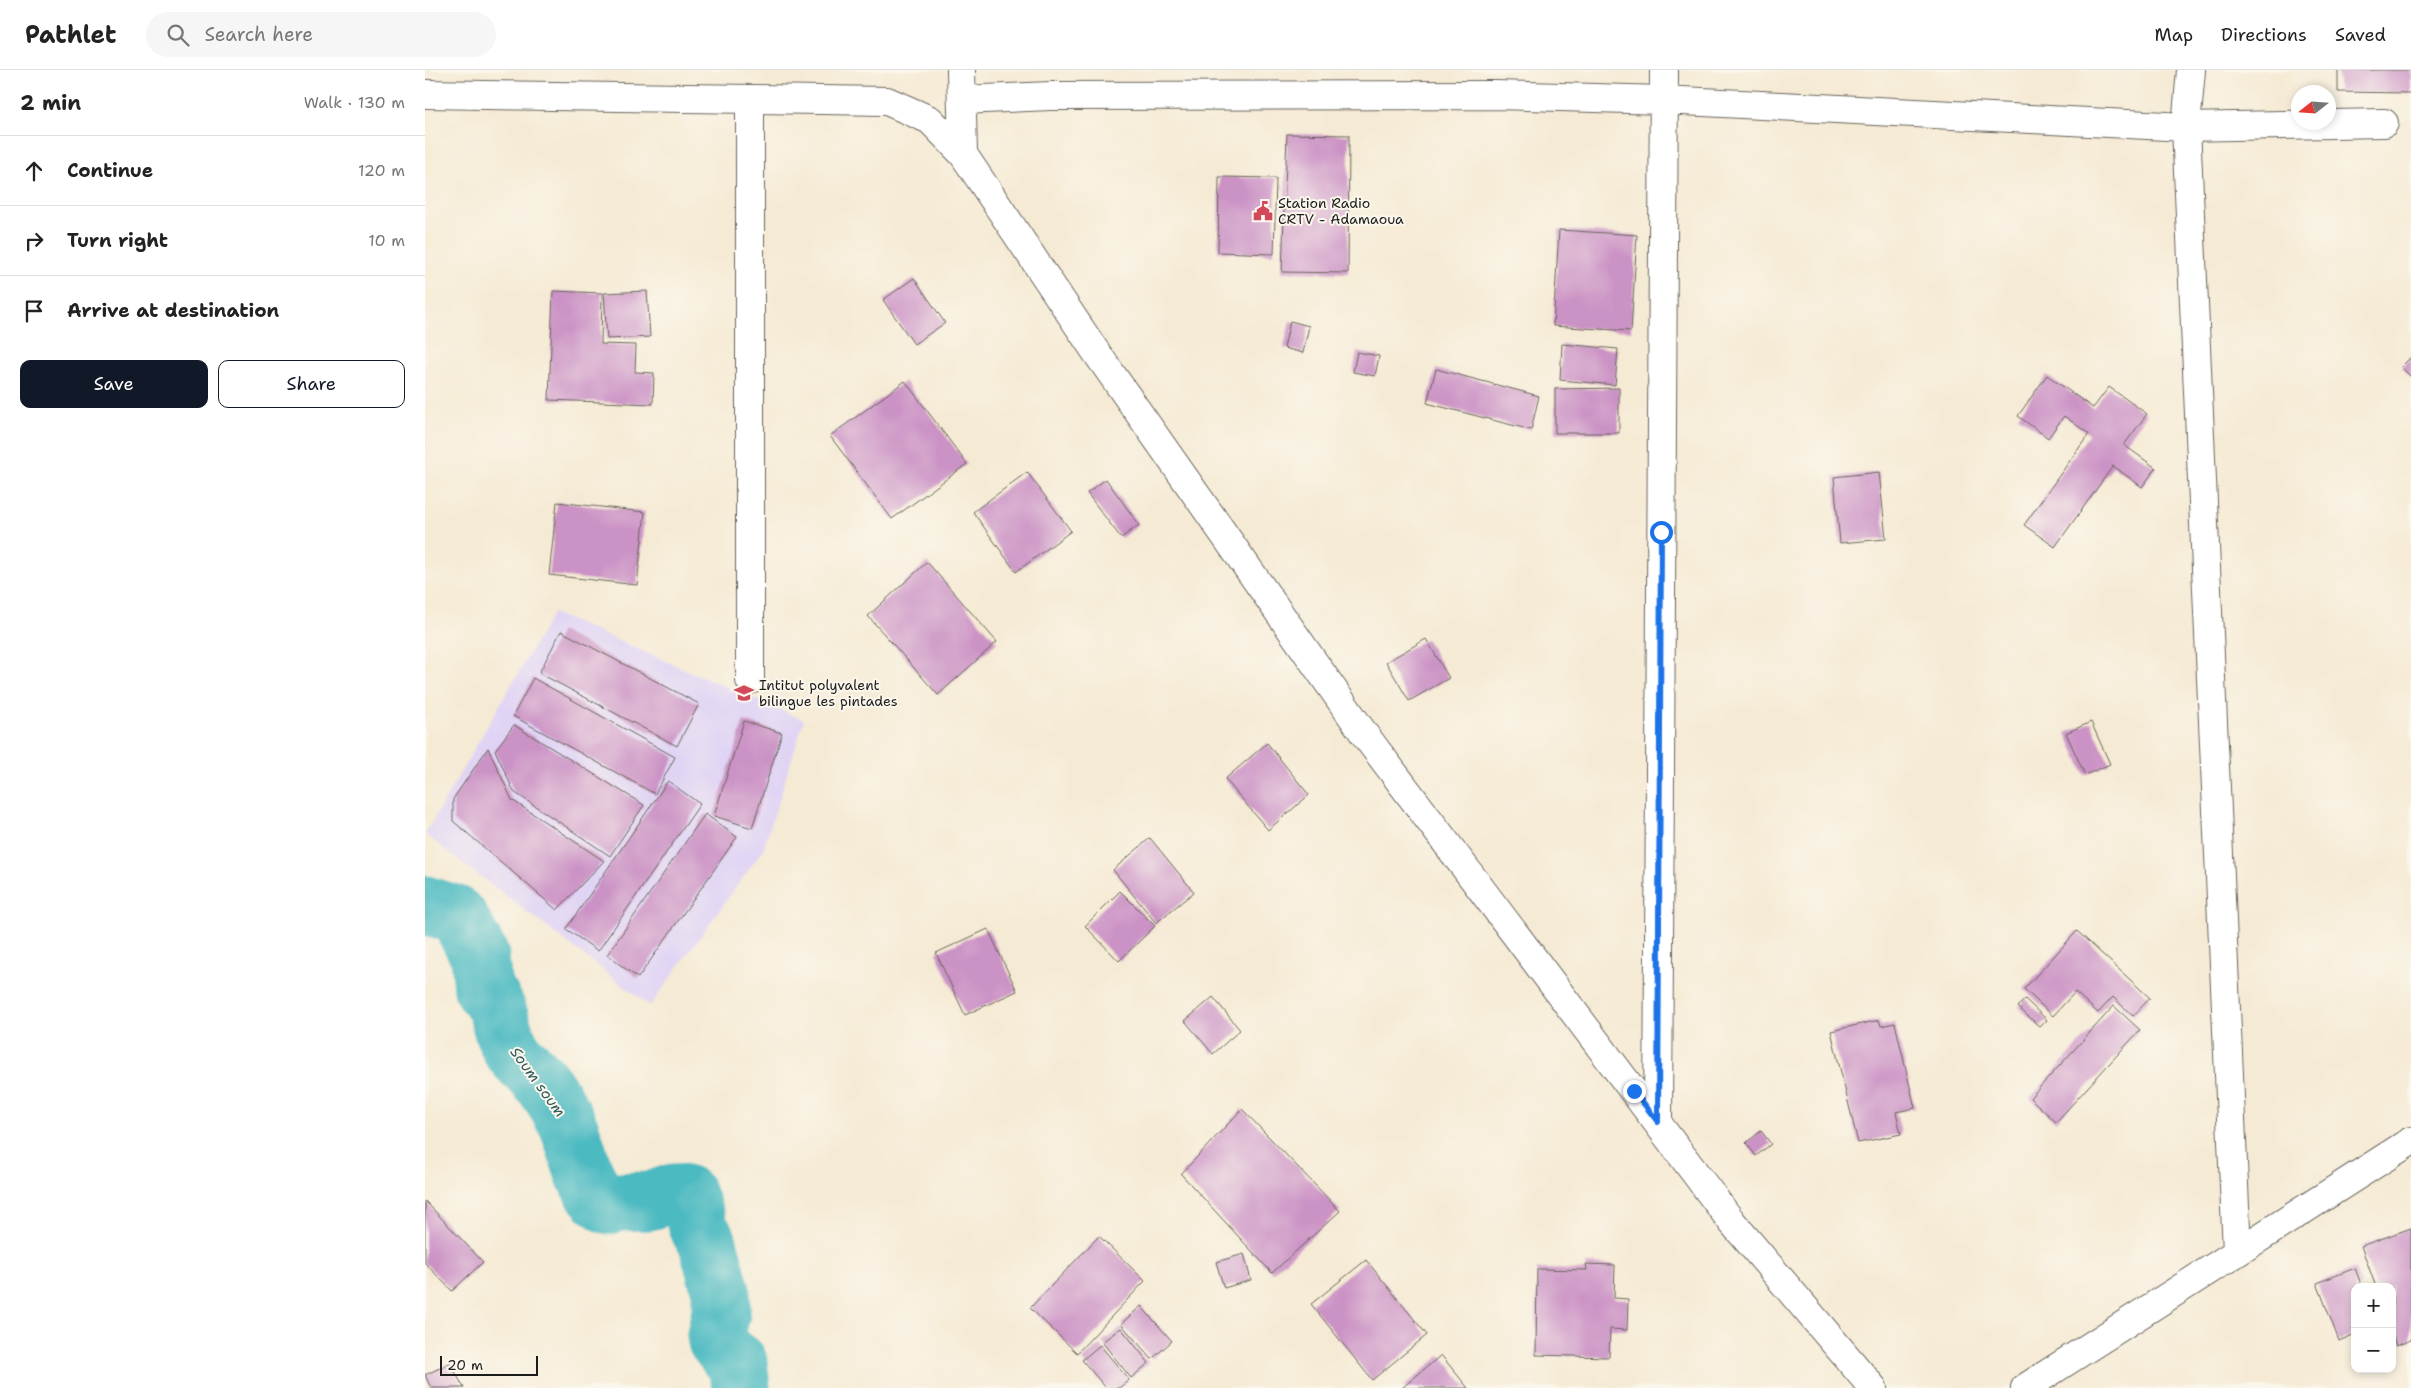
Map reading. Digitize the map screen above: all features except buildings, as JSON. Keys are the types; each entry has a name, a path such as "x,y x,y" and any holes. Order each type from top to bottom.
{"street":[{"path":"961,70 963,154"},
{"path":"1658,1122 1664,70"},
{"path":"2191,70 2186,127 2237,1251"},
{"path":"425,94 887,101 930,120 963,154 1096,352 1365,735 1732,1222 1873,1388"},
{"path":"962,100 1051,96 1485,94 1663,100 2186,127 2384,123"},
{"path":"750,100 750,680"},
{"path":"2025,1388 2411,1141"}],"shaded area":[{"path":"553,613 804,720 763,850 650,1006 425,834"}],"waterway":[{"name":"Soum soum","path":"425,905 454,914 459,918 480,956 483,989 498,1012 508,1042 518,1058 542,1083 565,1119 586,1178 599,1198 609,1205 649,1201 673,1193 687,1195 700,1231 707,1240 721,1291 721,1312 716,1335 717,1341 727,1354 738,1362 741,1388"}],"place":[{"name":"Station Radio CRTV - Adamaoua","path":"1263,211"},
{"name":"Intitut polyvalent bilingue les pintades","path":"744,693"}],"route":[{"path":"1634,1091 1658,1122 1661,532"}]}
